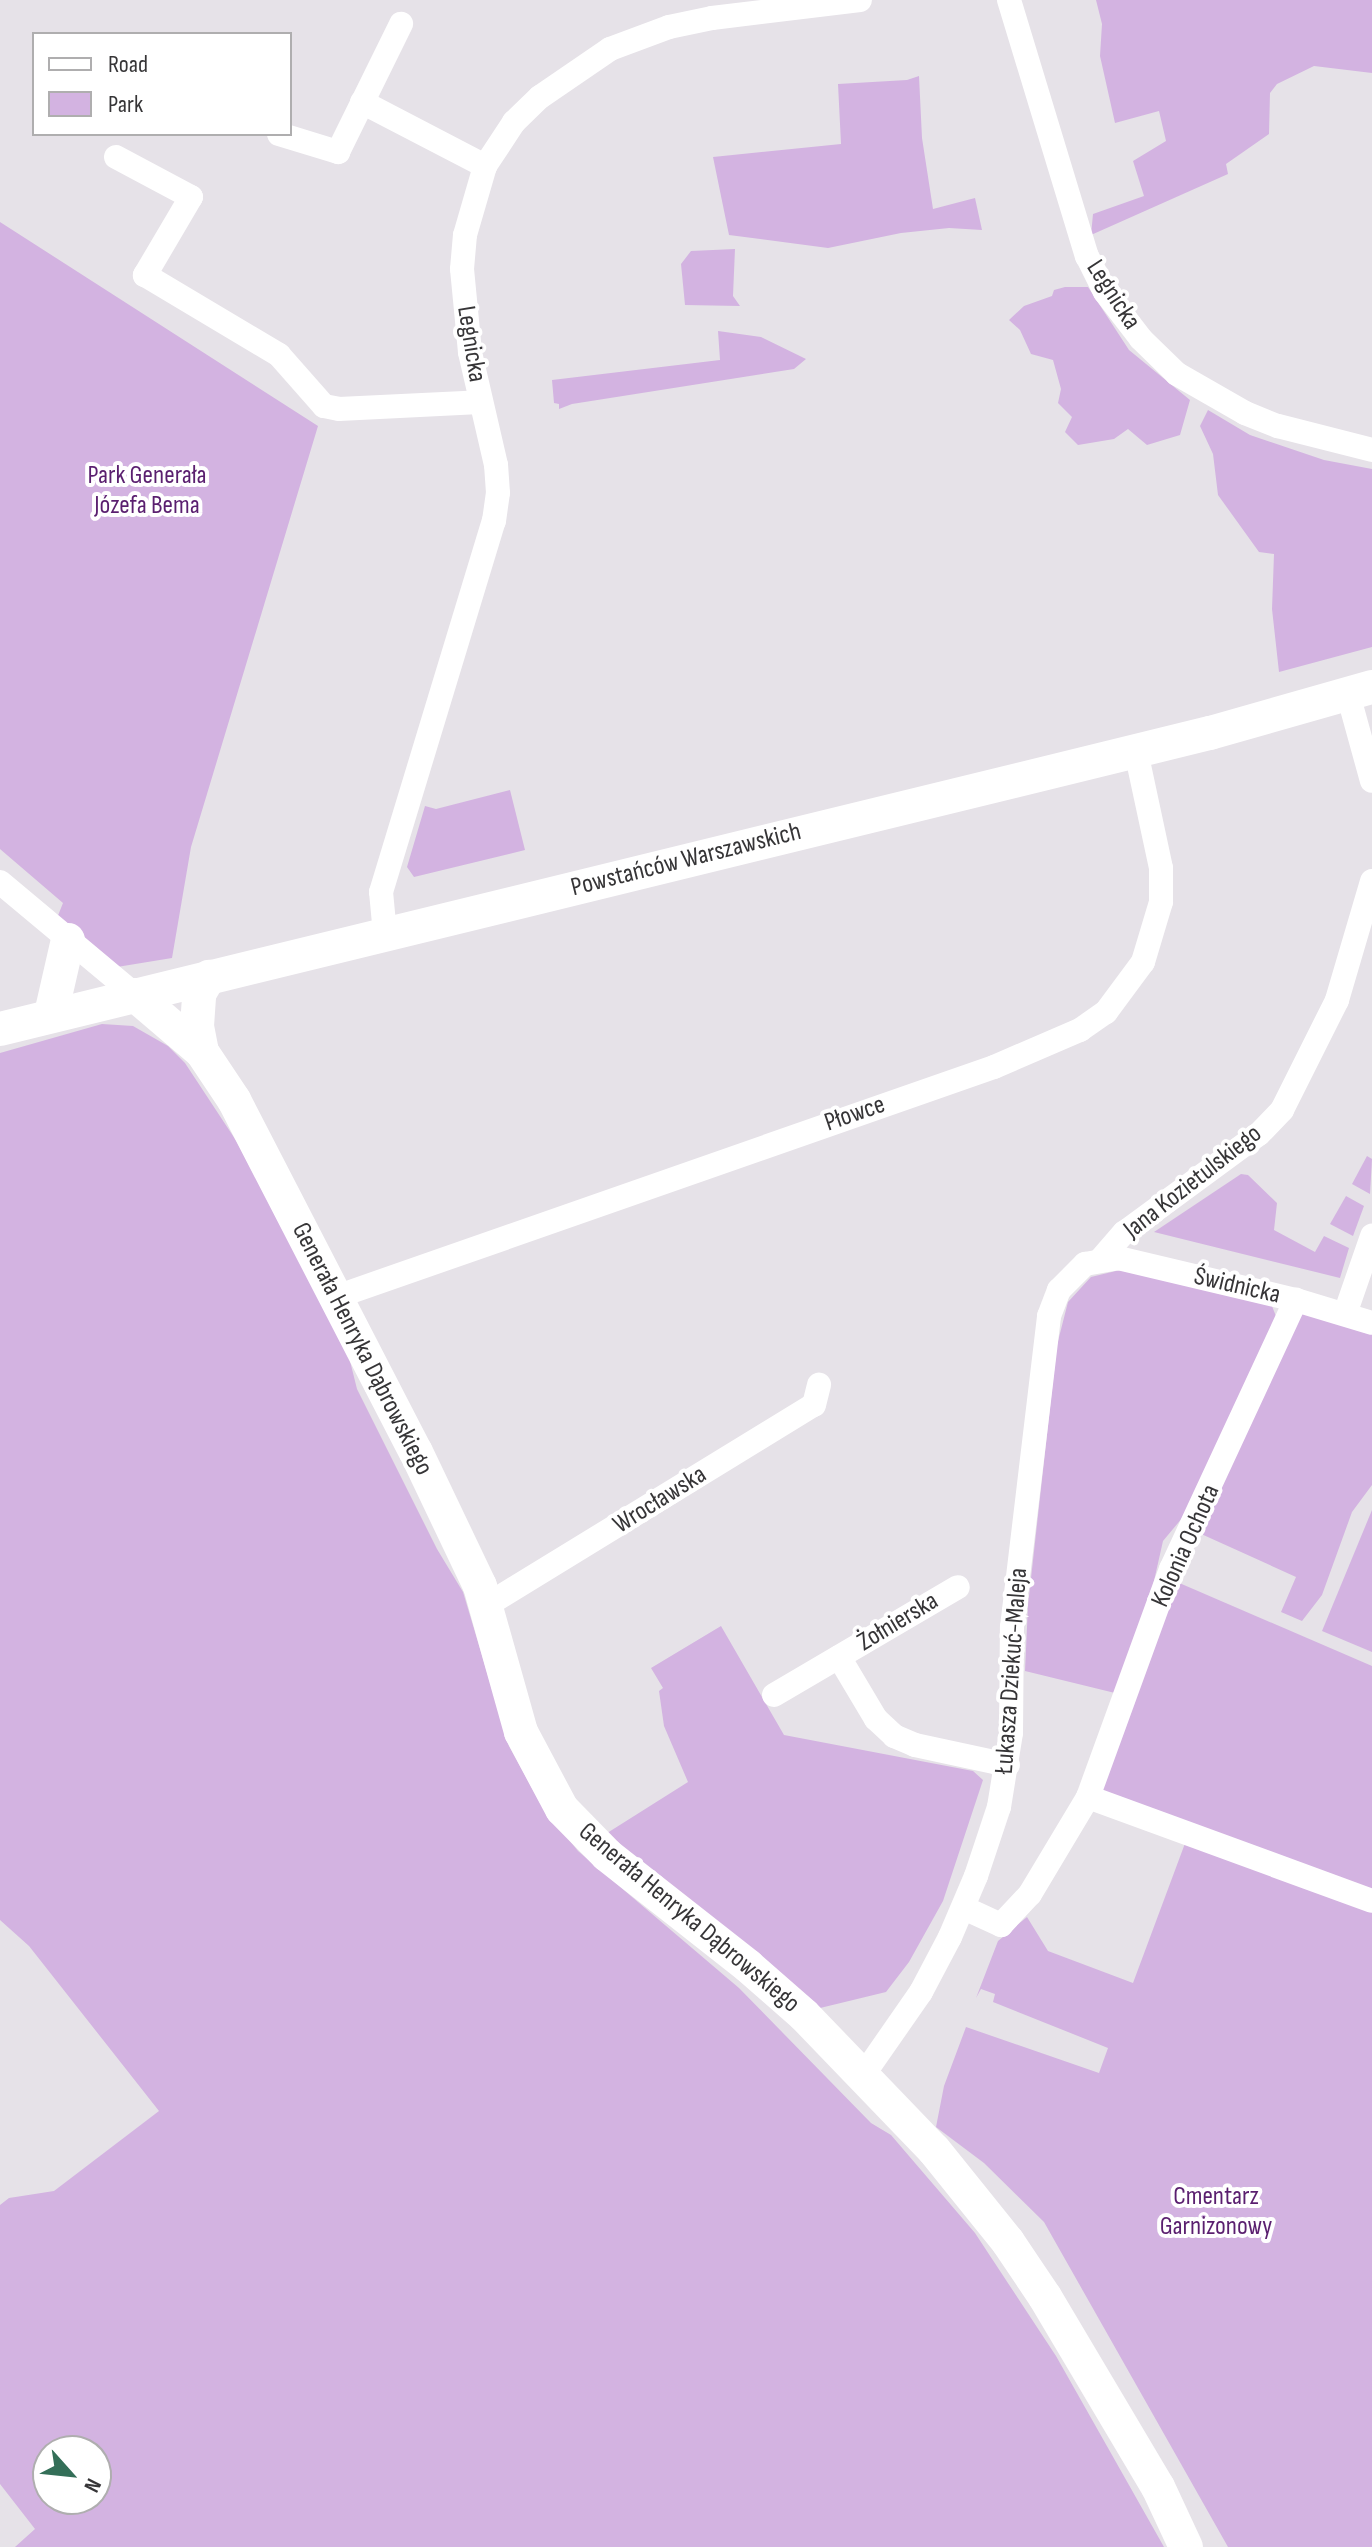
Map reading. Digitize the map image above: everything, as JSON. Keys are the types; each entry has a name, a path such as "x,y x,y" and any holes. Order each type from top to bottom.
{"street":[{"name":"Legnicka","path":"385,934 381,892 494,521 496,465 480,402 464,308 462,269 465,235 485,166 514,122 531,105 583,64 610,49 669,27 712,18 860,0"},
{"name":"Legnicka","path":"1009,0 1087,256 1105,292 1141,339 1177,374 1206,394 1245,413 1278,426 1372,450"},
{"path":"286,136 338,152 401,24"},
{"path":"362,102 485,166"},
{"path":"116,157 191,197 145,275 279,355 313,399 324,406 339,409 480,402"},
{"path":"1360,691 1372,781"},
{"name":"Powstańców Warszawskich","path":"0,1029 51,1014 1136,751 1360,691"},
{"name":"Płowce","path":"336,1297 994,1067 1080,1030 1106,1012 1143,962 1161,902 1161,868 1136,751"},
{"name":"Jana Kozietulskiego","path":"1101,1259 1124,1233 1259,1134 1282,1110 1337,1000 1372,881"},
{"path":"0,882 135,995"},
{"path":"51,1014 68,940"},
{"path":"202,1052 199,994 209,977"},
{"name":"Generała Henryka Dąbrowskiego","path":"135,995 202,1052 234,1100 416,1452 487,1605 521,1732 562,1809 607,1855 748,1966 864,2074 934,2150 1008,2242 1045,2297 1158,2487 1186,2547"},
{"path":"1345,1314 1372,1236"},
{"name":"Świdnicka","path":"1101,1259 1133,1261 1296,1300 1372,1323"},
{"name":"Łukasza Dziekuć-Maleja","path":"864,2074 921,1992 964,1908 999,1807 1008,1765 1012,1627 1049,1316 1059,1290 1072,1274 1101,1259"},
{"name":"Kolonia Ochota","path":"964,1908 1001,1925 1030,1894 1088,1797 1171,1569 1296,1300"},
{"name":"Wrocławska","path":"487,1605 814,1405 819,1385"},
{"name":"Żołnierska","path":"774,1695 958,1587"},
{"name":"Żołnierska","path":"839,1657 876,1719 894,1736 915,1745 1008,1765"},
{"path":"1088,1797 1372,1901"}],"green space":[{"path":"1096,0 1372,0 1372,73 1314,66 1277,84 1270,93 1269,134 1226,164 1228,174 1091,235 1093,214 1144,196 1133,161 1166,141 1159,111 1115,123 1100,56 1102,24"},
{"path":"919,76 922,138 933,209 975,198 982,230 949,228 901,233 828,248 729,235 713,157 841,144 838,84 907,80"},
{"name":"Park Generała Józefa Bema","path":"0,222 318,426 191,847 172,958 117,967 57,918 63,903 0,849"},
{"path":"735,249 733,296 740,306 685,305 681,264 691,251"},
{"path":"1088,287 1129,350 1190,400 1180,435 1147,445 1128,429 1114,439 1078,445 1065,432 1072,417 1058,403 1061,389 1053,360 1031,354 1020,330 1009,320 1024,306 1052,296 1054,290"},
{"path":"718,331 761,337 806,359 794,369 572,404 559,409 559,404 554,403 552,380 720,360"},
{"path":"1208,410 1250,435 1324,460 1372,469 1372,647 1279,672 1272,609 1274,554 1259,552 1218,495 1213,454 1200,426"},
{"path":"510,790 525,850 414,877 407,867 425,806 436,809"},
{"path":"102,1024 133,1026 168,1046 185,1063 237,1142 349,1357 357,1389 437,1549 463,1592 509,1746 540,1803 578,1851 739,1988 871,2123 891,2135 975,2233 1056,2356 1164,2547 15,2547 35,2529 0,2484 0,2205 9,2198 54,2191 159,2111 29,1946 0,1920 0,1053"},
{"path":"1367,1156 1372,1159 1370,1194 1352,1184"},
{"path":"1241,1174 1248,1175 1277,1203 1274,1230 1315,1252 1324,1236 1349,1248 1340,1278 1154,1232"},
{"path":"1346,1196 1364,1206 1353,1236 1330,1224"},
{"path":"1120,1270 1272,1306 1277,1319 1203,1493 1163,1541 1147,1612 1115,1693 1025,1671 1028,1605 1057,1345 1068,1302 1091,1277"},
{"path":"1299,1312 1372,1334 1372,1485 1352,1512 1322,1595 1302,1621 1281,1612 1296,1577 1199,1533"},
{"path":"1372,1510 1372,1652 1322,1631"},
{"path":"1177,1582 1372,1666 1372,1895 1096,1792"},
{"path":"721,1626 784,1735 973,1771 983,1780 943,1901 909,1962 886,1992 816,2009 604,1835 688,1782 664,1726 659,1691 663,1688 651,1668"},
{"name":"Cmentarz Garnizonowy","path":"1187,1838 1372,1905 1372,2547 1228,2547 1044,2222 984,2163 936,2127 944,2086 966,2027 1099,2073 1108,2048 993,2002 995,1994 981,1989 976,1998 998,1941 1027,1917 1048,1951 1133,1983"}]}
